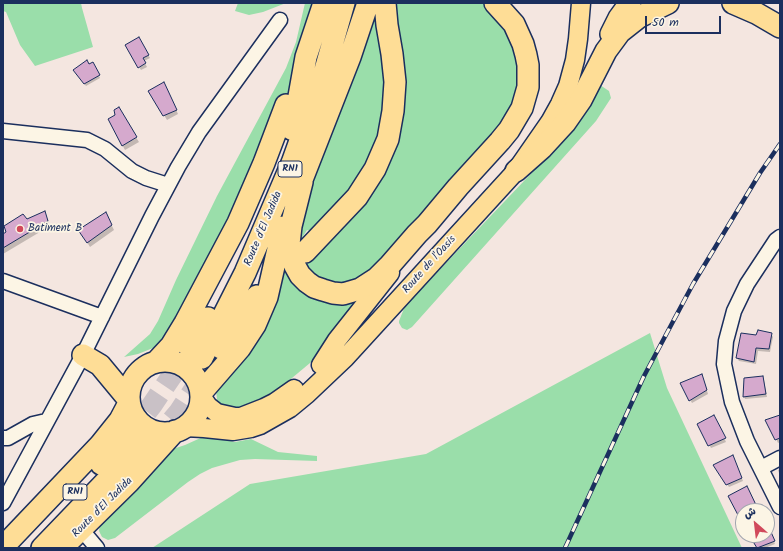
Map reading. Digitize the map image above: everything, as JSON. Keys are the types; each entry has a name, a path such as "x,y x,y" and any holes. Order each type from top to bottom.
{"highway":[{"name":"Route d'El Jadida","path":"201,358 236,264 261,210 282,157 296,113 306,57 324,3"},
{"name":"Route d'El Jadida","path":"201,358 245,272 292,163 323,77 344,3"},
{"path":"201,394 240,348 255,325 267,298 277,249 287,214 302,182 350,57 368,3"},
{"path":"305,252 357,197 375,169 388,139 393,111 395,82 387,25 386,3"},
{"path":"302,182 291,226 289,244 300,275 314,287 333,293 343,294 360,289 390,265 417,234 428,224 447,199 500,141 517,117 528,87 528,71 523,44 514,24 496,3"},
{"path":"606,51 613,29 630,3"},
{"path":"516,171 542,148 566,123 581,100 612,41 628,24 649,11 668,3"},
{"path":"733,3 780,26"},
{"path":"756,3 780,26"},
{"path":"3,547 100,445 120,420 129,402 130,388 135,376 139,371 153,363 171,346 185,323 238,222 264,163 306,57"},
{"path":"201,358 236,323 257,296"},
{"path":"92,360 130,367 172,361 186,367 196,378 201,394 198,410 190,423 180,429 160,432 146,427 135,417 129,402 92,360"},
{"name":"Route d'El Jadida","path":"50,547 81,529 180,429"},
{"name":"RN1","path":"21,548 139,444 121,481 103,499 68,528 50,547"}],"main road":[{"name":"Route de l'Oasis","path":"201,394 208,406 217,413 229,417 241,417 264,408 285,396 304,381 373,311 518,151 539,122 559,78 564,56 571,3"},
{"name":"Route de l'Oasis","path":"180,429 204,428 224,431 242,430 260,425 290,408 345,358 516,171 550,122 568,86 575,60 581,3"},
{"path":"321,365 338,340 428,224"}],"street":[{"path":"3,504 46,421 92,360 102,317 168,185 199,132 280,20"},
{"path":"3,131 88,140 104,149 132,170 146,178 168,185"},
{"path":"780,237 776,240 747,284 734,311 724,353 724,364 732,402 747,440 780,507"},
{"path":"3,281 102,317"},
{"path":"3,438 8,438 33,424 46,421"},
{"path":"760,468 780,458"},
{"path":"81,529 97,548"}],"green space":[{"path":"3,3 81,3 93,47 35,66 20,45 6,12 3,11"},
{"path":"238,3 286,3 263,12 249,15 235,11"},
{"path":"305,3 315,3 290,89 242,195 170,335 158,346 138,354 124,357 150,334 158,321 176,280 217,196 286,68 296,42"},
{"path":"378,3 389,111 364,176 310,231 307,230 297,246 303,206"},
{"path":"391,3 489,3 507,24 521,77 509,116 364,279 327,288 303,264 381,173"},
{"path":"600,85 609,91 611,98 596,121 412,327 407,330 402,328 399,321 405,306 574,128"},
{"path":"282,258 313,298 330,302 364,293 320,352 310,363 286,383 261,400 238,410 224,407 217,400 216,389"},
{"path":"650,333 667,388 735,533 735,543 740,543 742,548 152,548 250,484 426,454"},
{"path":"205,436 235,442 251,439 278,452 317,456 317,461 240,460 212,468 188,482 115,538 108,540 102,537 99,531 100,524 170,450"}],"building":[{"path":"139,37 149,55 143,58 146,63 138,68 125,45"},
{"path":"87,60 89,64 93,62 100,75 84,84 73,70"},
{"path":"164,82 177,110 163,116 148,91"},
{"path":"119,107 137,137 122,146 108,119 115,115 114,110"},
{"name":"Batiment B","path":"45,211 48,221 3,248 3,234 6,232 4,226 23,214 27,219"},
{"path":"106,212 112,225 87,243 78,230"},
{"path":"758,330 772,333 769,349 756,348 754,362 736,358 741,333 756,335"},
{"path":"702,374 707,390 689,401 680,383"},
{"path":"763,376 766,394 743,397 744,378"},
{"path":"714,415 726,438 708,446 697,424"},
{"path":"780,415 780,438 775,440 765,420"},
{"path":"733,455 742,478 726,485 713,465"},
{"path":"747,486 755,503 735,503 735,509 728,496"},
{"path":"754,543 770,543 757,548"}],"tunnel":[{"path":"128,436 152,405 190,349"},
{"path":"152,444 179,412 210,365"}],"railway":[{"path":"565,548 644,376 693,284 760,173 780,144"}],"place":[{"name":"Batiment B","path":"20,229"}]}
